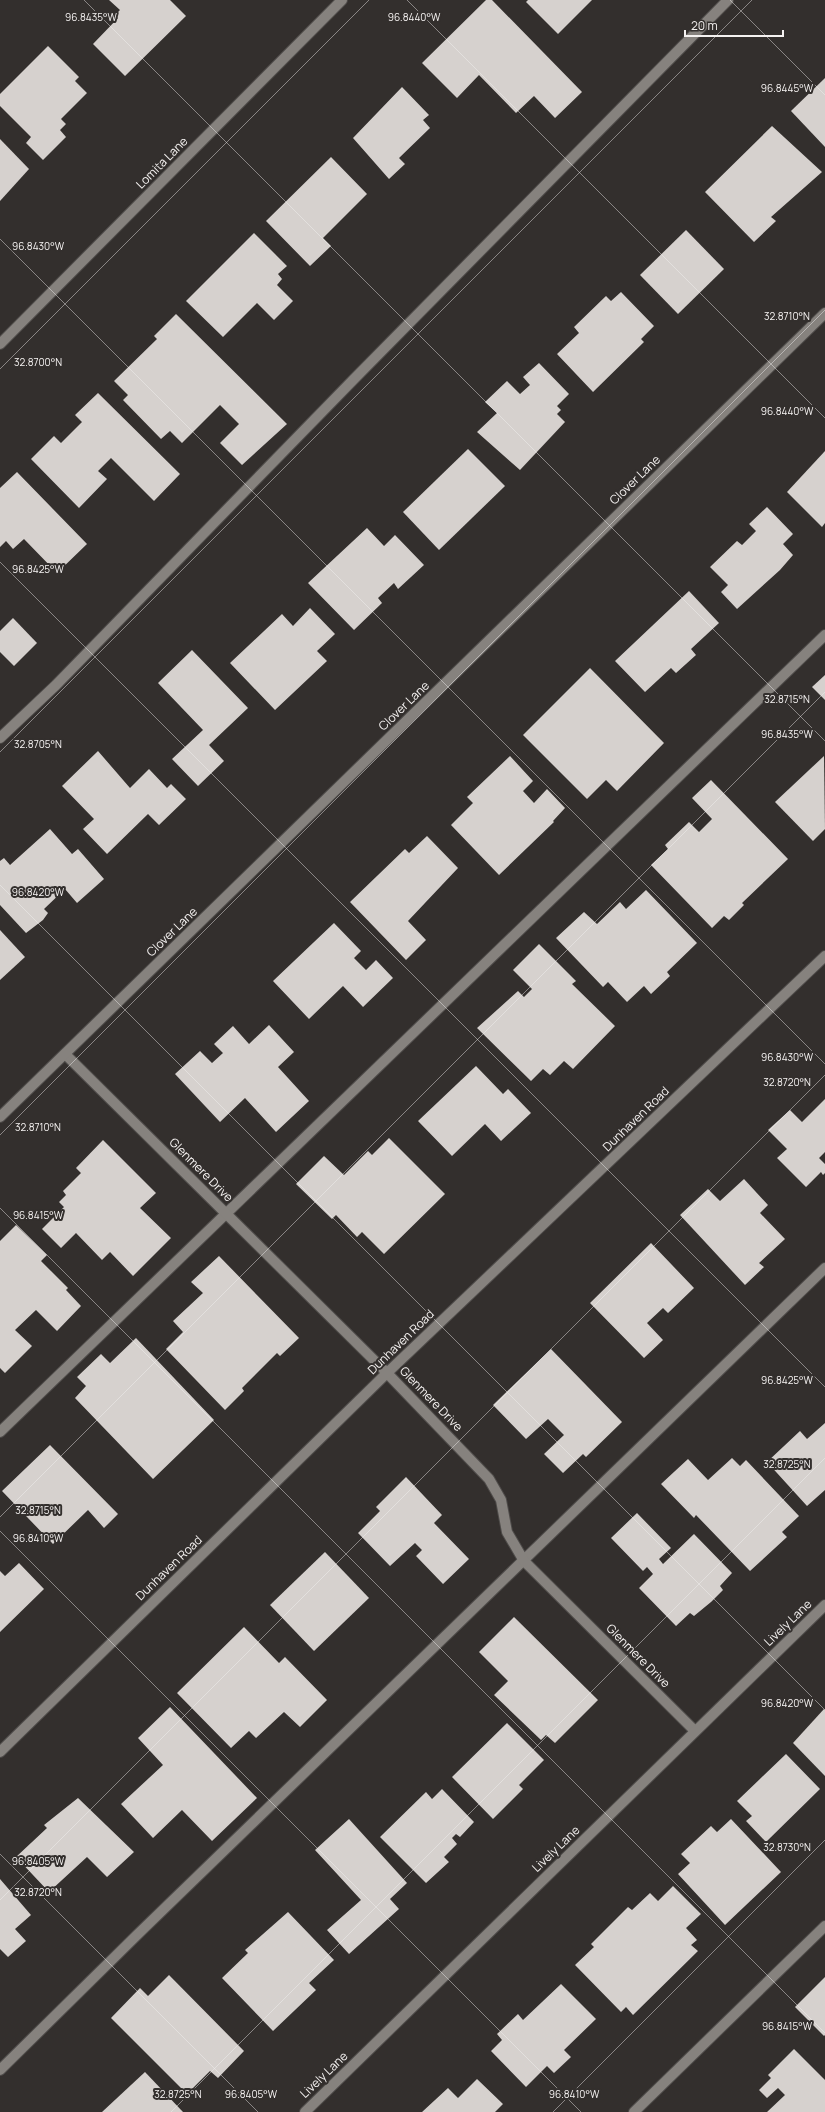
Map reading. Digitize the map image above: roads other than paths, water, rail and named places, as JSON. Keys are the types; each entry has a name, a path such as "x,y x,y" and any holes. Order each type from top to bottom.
{"street":[{"name":"Lomita Lane","path":"0,344 342,0"},
{"path":"0,738 56,685 361,372 728,0"},
{"name":"Clover Lane","path":"0,1117 825,313"},
{"path":"0,1432 825,635"},
{"name":"Dunhaven Road","path":"0,1752 387,1373 825,956"},
{"name":"Glenmere Drive","path":"65,1054 387,1373 489,1479 502,1500 507,1532 524,1561 695,1731"},
{"path":"0,2070 138,1934 825,1268"},
{"name":"Lively Lane","path":"305,2112 825,1605"},
{"path":"634,2112 825,1926"}]}
